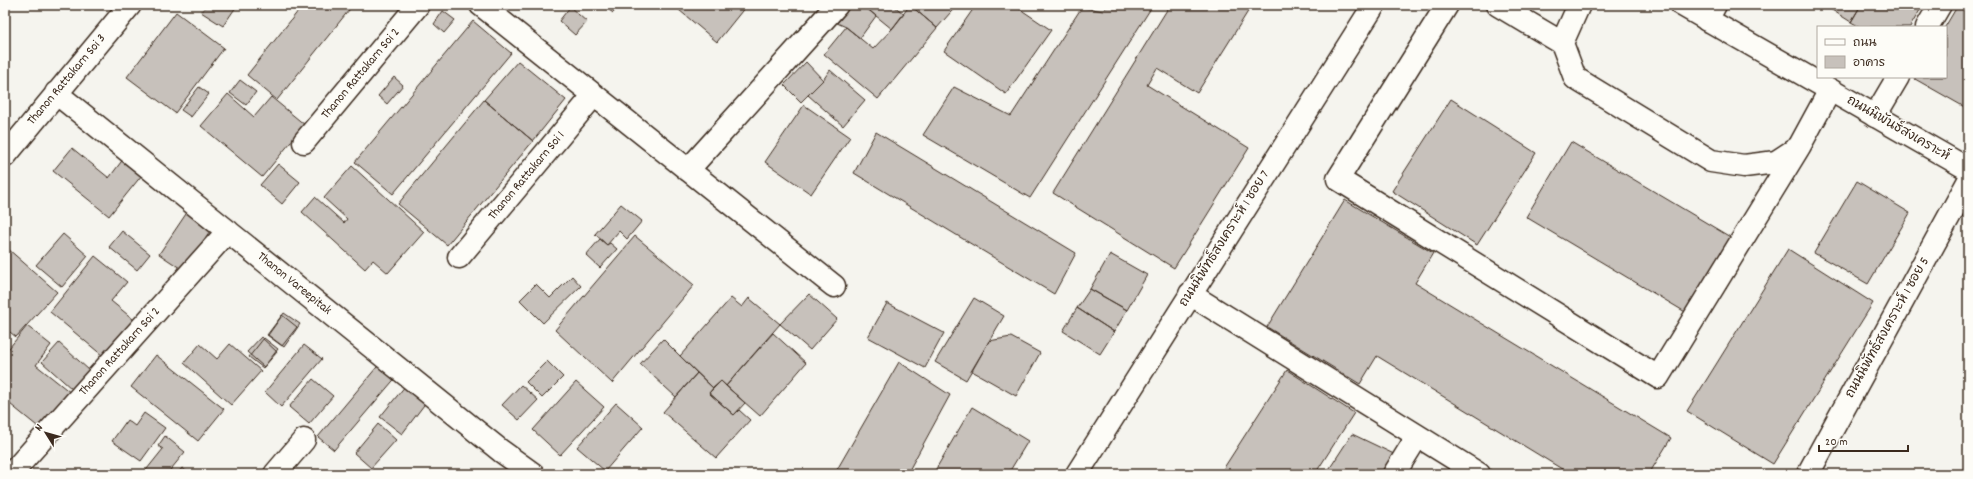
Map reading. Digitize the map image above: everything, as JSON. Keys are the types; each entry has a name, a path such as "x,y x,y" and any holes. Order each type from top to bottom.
{"street":[{"name":"Thanon Rattakarn Soi 3","path":"5,156 56,92 130,5"},
{"name":"Thanon Rattakarn Soi 2","path":"304,142 418,5"},
{"path":"481,5 834,286"},
{"path":"688,170 837,5"},
{"name":"ถนนนิพัทธ์สงเคราะห์ 1 ซอย 7","path":"1077,474 1374,5"},
{"path":"1447,5 1338,179 1658,377 1799,147 1830,90"},
{"path":"1498,5 1562,43 1575,78 1711,161 1744,166 1776,162 1799,147"},
{"path":"1562,43 1579,5"},
{"name":"ถนนนิพันธ์สงเคราะห์","path":"1682,5 1711,13 1830,90 1968,169"},
{"path":"1928,26 1940,5"},
{"path":"1875,116 1897,78"},
{"name":"Thanon Vareepitak","path":"56,92 502,451 533,474"},
{"name":"Thanon Rattakarn Soi 1","path":"459,257 594,95"},
{"name":"ถนนนิพัทธ์สงเคราะห์ 1 ซอย 5","path":"1808,474 1968,182"},
{"name":"Thanon Rattakarn Soi 2","path":"12,471 228,231"},
{"path":"1190,294 1417,437 1479,474"},
{"path":"1394,474 1417,437"},
{"path":"276,474 304,440"}],"building":[{"path":"206,5 233,5 236,7 223,26 201,12"},
{"path":"303,5 353,5 277,100 247,75"},
{"path":"603,5 619,5 613,13"},
{"path":"683,5 746,6 717,42 679,10"},
{"path":"852,5 862,5 876,16 860,38 846,27 837,23"},
{"path":"874,5 893,5 904,14 892,29 870,11"},
{"path":"910,5 957,5 937,28"},
{"path":"910,5 937,28 878,99 824,54 846,27 873,49 892,29"},
{"path":"976,5 1014,5 1051,30 1006,94 944,51"},
{"path":"1108,5 1153,5 1030,198 923,135 954,87 1011,116 1082,7 1103,11"},
{"path":"1170,5 1252,5 1197,93 1157,68 1147,85 1249,148 1174,268 1053,193"},
{"path":"1824,5 1861,5 1851,22"},
{"path":"1861,5 1923,5 1911,26 1858,26 1851,22"},
{"path":"1958,5 1968,5 1968,109 1915,79 1947,78 1947,26 1946,26"},
{"path":"570,7 587,22 575,35 559,21"},
{"path":"443,11 455,20 444,33 434,24"},
{"path":"176,12 224,48 175,113 127,77"},
{"path":"473,21 511,53 393,194 355,162"},
{"path":"518,61 566,100 533,141 484,100"},
{"path":"806,62 823,80 801,102 784,85"},
{"path":"830,70 865,100 843,126 808,95 823,80"},
{"path":"394,77 403,85 387,104 378,96"},
{"path":"240,80 256,92 246,105 230,93"},
{"path":"199,87 209,94 191,117 181,110"},
{"path":"228,94 254,117 271,97 305,125 262,177 201,126"},
{"path":"1451,99 1536,153 1477,245 1392,191"},
{"path":"484,100 533,141 447,245 398,204"},
{"path":"804,105 850,137 811,194 765,162"},
{"path":"876,132 1076,253 1054,294 854,173"},
{"path":"1571,142 1747,247 1702,322 1526,217"},
{"path":"72,148 109,178 127,154 146,170 109,216 53,171"},
{"path":"278,164 300,182 282,204 260,185"},
{"path":"352,166 424,232 388,273 373,260 365,269 302,212 315,197 344,223 347,219 324,198"},
{"path":"1857,181 1910,213 1868,284 1814,253"},
{"path":"1345,200 1433,253 1415,283 1671,438 1649,474 1570,474 1377,356 1360,384 1267,327"},
{"path":"621,204 642,221 627,239 619,231 607,245 595,234"},
{"path":"190,208 214,225 183,270 159,254"},
{"path":"122,231 150,254 137,270 109,247"},
{"path":"63,234 88,256 62,287 36,265"},
{"path":"635,236 694,285 612,383 555,330"},
{"path":"600,239 607,245 610,243 617,249 600,268 586,255"},
{"path":"7,248 57,292 16,337 5,328 5,250"},
{"path":"1788,249 1873,303 1773,464 1687,411"},
{"path":"1110,254 1147,275 1127,310 1090,289"},
{"path":"95,256 127,282 111,301 139,324 109,361 50,312"},
{"path":"572,276 581,286 543,323 520,300 536,284 550,298"},
{"path":"1090,289 1127,310 1114,332 1077,308"},
{"path":"809,294 837,319 810,350 780,324"},
{"path":"731,298 742,307 749,298 780,324 726,386 721,381 713,388 680,356"},
{"path":"974,298 1004,316 966,380 935,362"},
{"path":"887,303 944,333 925,368 868,337"},
{"path":"1077,308 1114,332 1100,354 1063,331"},
{"path":"284,313 300,324 284,347 268,335"},
{"path":"282,315 297,327 282,346 267,335"},
{"path":"27,326 51,345 36,365 71,393 42,430 5,400 5,353"},
{"path":"773,333 806,363 760,416 726,386"},
{"path":"261,337 277,352 264,367 247,352"},
{"path":"1011,337 1040,353 1016,396 972,371 989,341"},
{"path":"264,338 278,349 263,368 249,357"},
{"path":"663,339 697,373 676,397 640,364"},
{"path":"59,343 89,370 72,389 42,362"},
{"path":"200,344 217,359 230,344 261,371 231,405 184,363"},
{"path":"304,345 322,359 281,407 265,392"},
{"path":"156,355 224,409 198,441 131,387"},
{"path":"382,361 398,375 334,450 318,437"},
{"path":"547,361 563,377 542,398 526,382"},
{"path":"899,362 950,395 907,474 835,473"},
{"path":"1287,370 1354,413 1315,474 1220,474"},
{"path":"697,373 713,388 709,393 734,415 739,410 750,420 716,458 663,412"},
{"path":"313,379 333,396 309,424 289,407"},
{"path":"721,381 745,403 734,415 709,393"},
{"path":"576,382 604,407 560,455 533,430"},
{"path":"406,385 427,401 402,434 380,417"},
{"path":"521,385 538,400 519,420 502,405"},
{"path":"616,403 643,427 605,471 577,447"},
{"path":"972,407 1028,441 1008,474 933,474"},
{"path":"144,413 165,428 141,461 112,441 127,420 135,426"},
{"path":"378,424 396,440 371,468 354,453"},
{"path":"1352,434 1398,456 1386,474 1326,474"},
{"path":"165,436 185,452 167,474 143,474 163,449 158,446"},
{"path":"182,468 190,474 177,474"}]}
